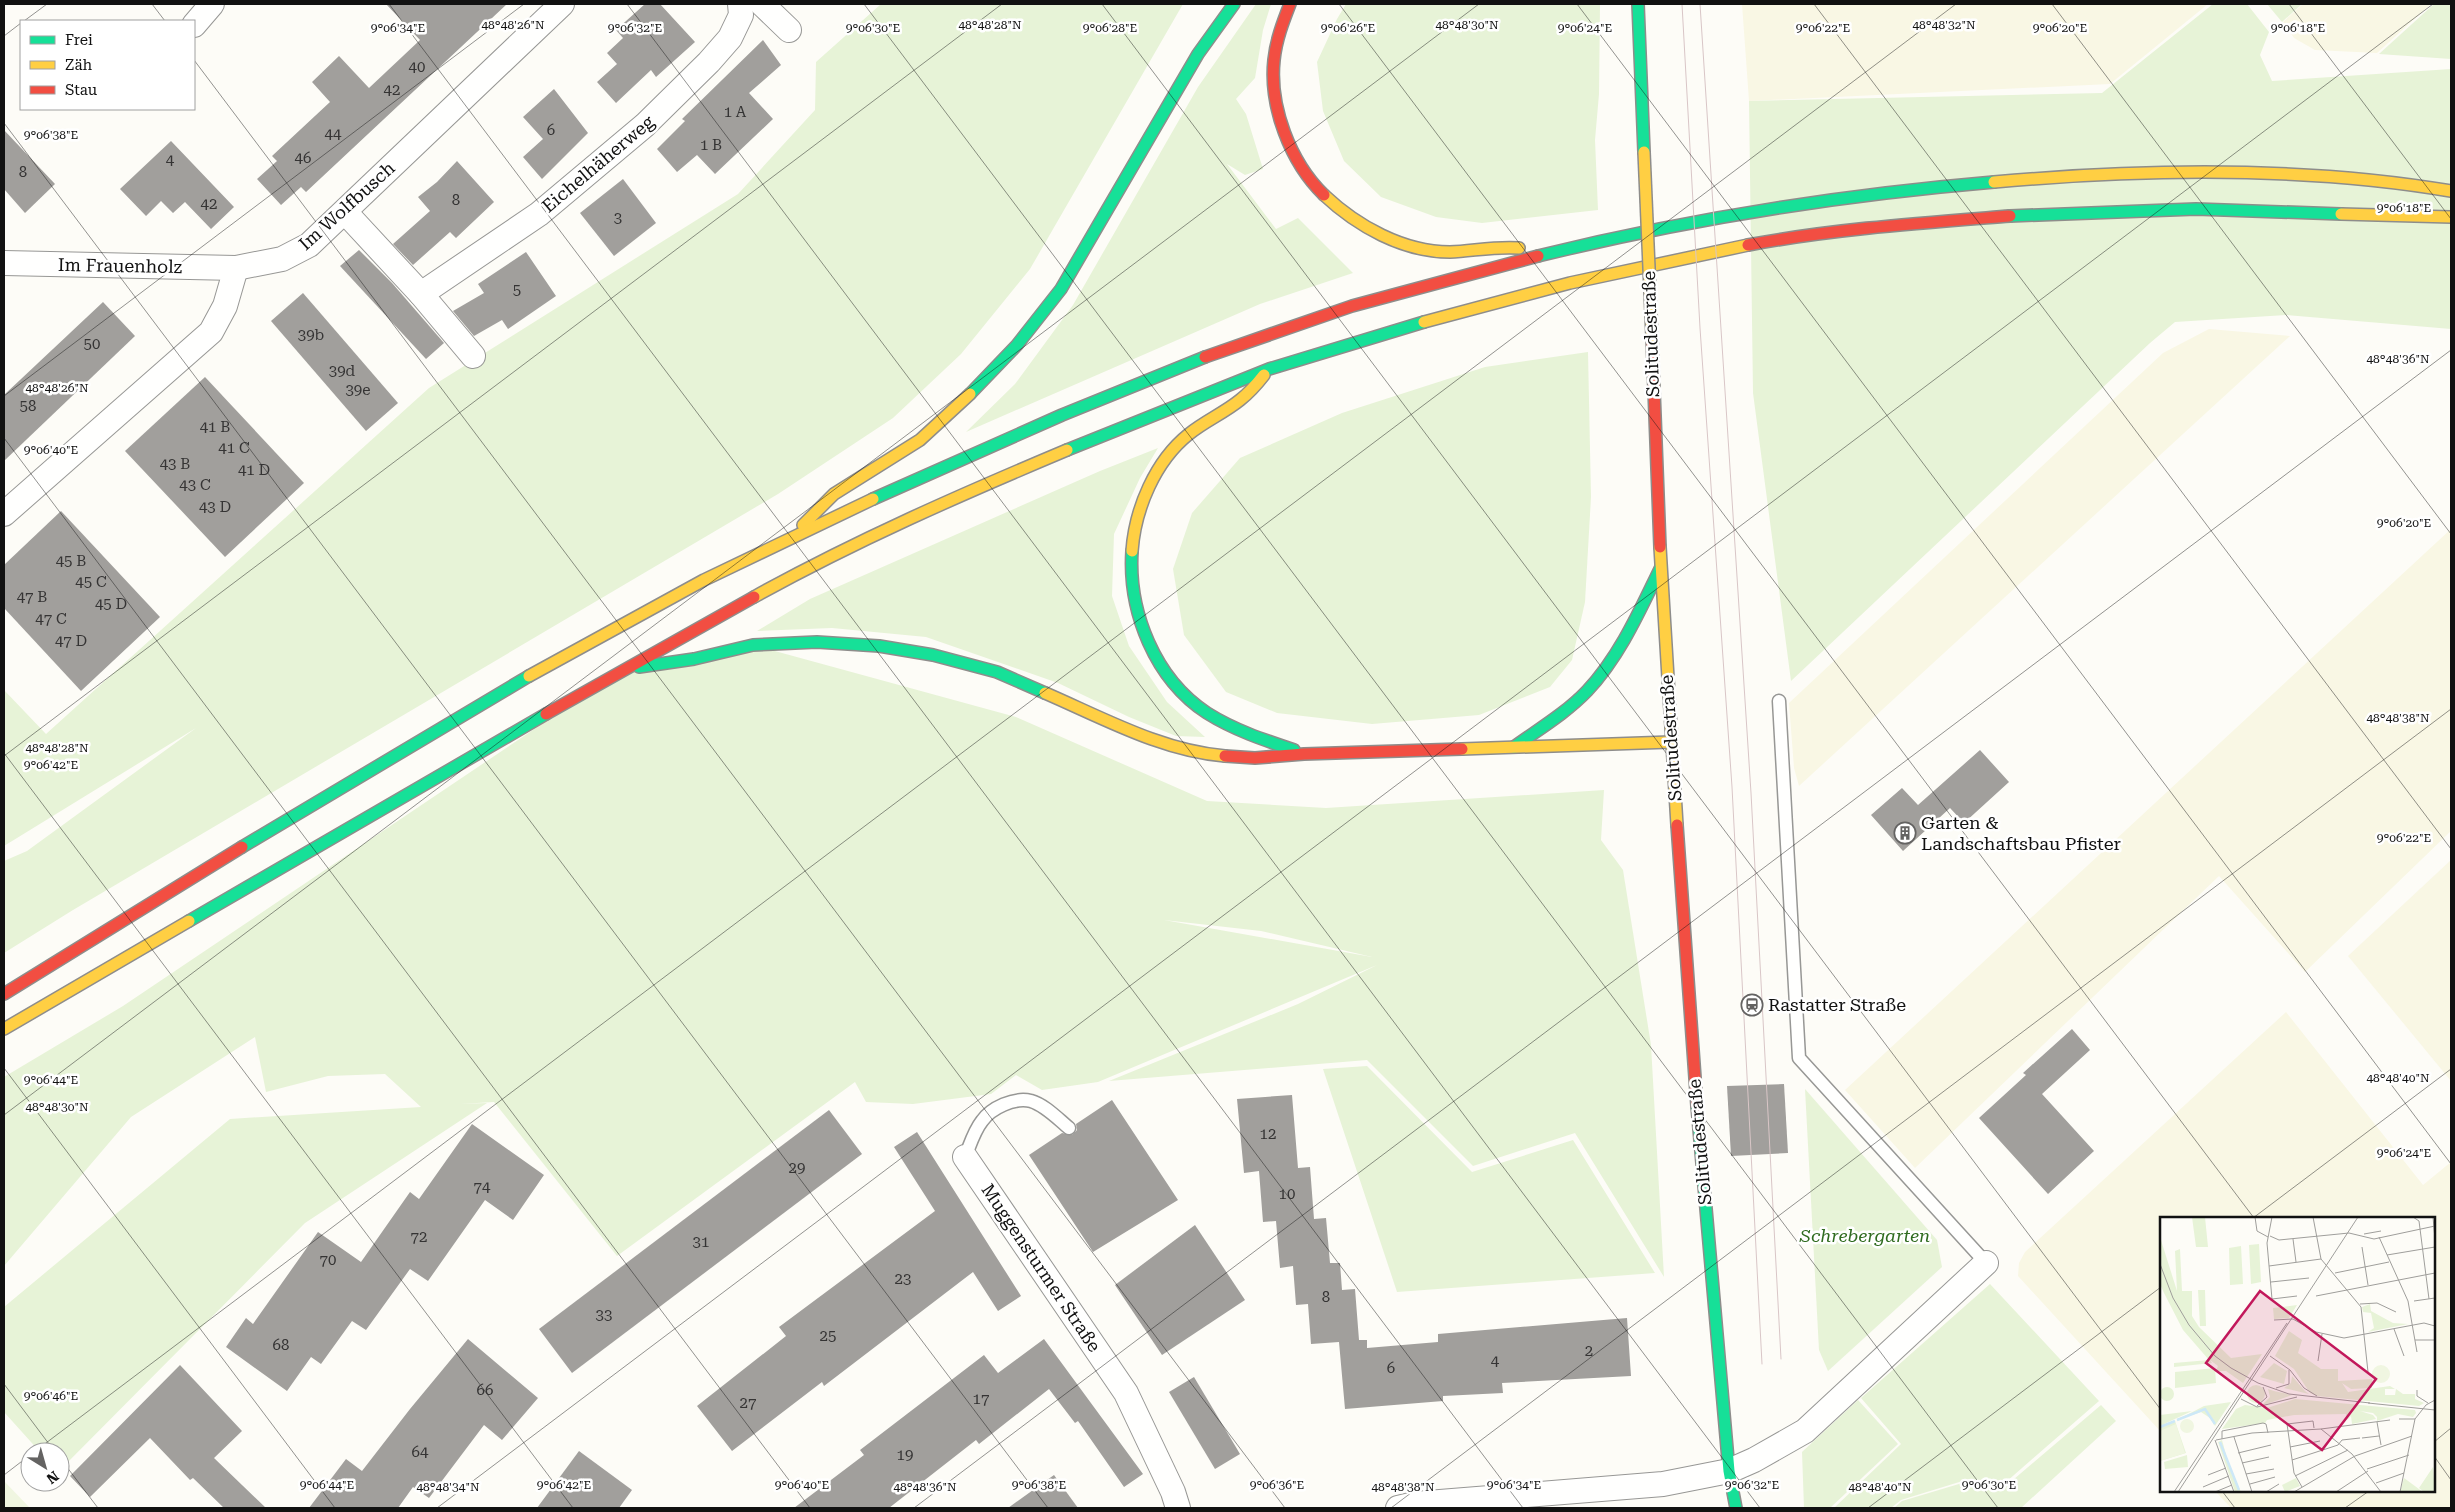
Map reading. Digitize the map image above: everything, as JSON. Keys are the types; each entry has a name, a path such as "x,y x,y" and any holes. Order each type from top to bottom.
{"main road":[{"path":"792,536 834,494 920,440 972,393 1017,345 1061,289 1165,109 1202,49 1234,4"},
{"path":"1290,4 1278,35 1273,69 1284,130 1295,160 1313,185 1340,210 1366,229 1395,242 1430,250 1463,252 1507,247 1547,252"},
{"name":"Solitudestraße","path":"1638,4 1660,567 1670,742 1693,1064 1729,1471 1736,1508"},
{"path":"4,994 306,807 585,644 792,536 1023,430 1140,382 1324,314 1547,252 1727,214 1809,201 1943,186 2038,179 2196,172 2411,183 2451,191"},
{"path":"4,1029 622,670 817,562 1071,448 1269,369 1453,312 1570,282 1680,258 1786,238 1911,224 2047,213 2196,210 2451,218"},
{"path":"1269,369 1239,402 1215,415 1176,446 1154,478 1138,512 1129,550 1131,590 1138,621 1157,660 1181,692 1209,713 1243,733 1304,754"},
{"path":"1514,747 1570,707 1603,672 1619,650 1660,567"},
{"path":"622,670 694,659 752,645 817,642 879,646 933,655 997,672 1152,739 1200,754 1255,758 1304,754 1670,742"}],"street":[{"path":"195,24 212,4"},
{"name":"Im Wolfbusch","path":"236,268 282,259 309,244 562,4"},
{"name":"Eichelhäherweg","path":"421,294 539,214 645,125 709,62 730,38 741,15 740,4"},
{"path":"762,4 789,30"},
{"path":"344,212 421,294 473,356"},
{"name":"Im Frauenholz","path":"4,263 236,268"},
{"path":"4,514 211,332 225,306 236,268"},
{"name":"Muggensturmer Straße","path":"965,1157 1126,1393 1173,1492 1178,1508"},
{"path":"1398,1508 1415,1504 1663,1484 1729,1471 1754,1460 1805,1431 1986,1263"}],"lane":[{"path":"1779,701 1799,1058 1986,1263"},
{"name":"Muggensturmer Straße","path":"965,1157 981,1122 992,1110 1010,1102 1030,1101 1053,1114 1069,1128"}],"shaded area":[{"path":"1742,4 2208,4 2110,84 1749,101"},
{"path":"2303,4 2431,4 2377,53 2315,50 2294,38 2283,22"},
{"path":"2209,329 2290,336 1799,786 1794,768 1789,703 2163,353"},
{"path":"2451,529 2451,831 2305,972 2219,876 1915,1168 1845,1090"},
{"path":"2451,860 2451,1081 2348,956"},
{"path":"2286,1012 2423,1185 2451,1162 2451,1508 2231,1508 2216,1492 2435,1492 2435,1217 2160,1217 2160,1431 2018,1276 2019,1263 2025,1252"}],"green space":[{"path":"881,4 1183,4 1030,269 961,354 893,418 778,494 73,910 4,953 4,861 27,851 196,728 4,846 4,690 46,734 429,388 738,194 815,110 816,62"},
{"path":"1256,4 1271,4 1263,30 1255,78 1236,99 1246,114 1263,169 1245,175 1227,164 1276,229 1298,218 1353,273 1260,304 966,432 1015,384 1073,305 1198,87"},
{"path":"1346,4 1600,4 1599,94 1595,140 1598,210 1482,223 1436,217 1381,197 1344,161 1323,111 1317,62"},
{"path":"2213,4 2247,4 2269,32 2260,55 2272,81 2451,69 2451,329 2286,315 2175,322 2150,343 1791,681 1753,393 1749,101 2102,93"},
{"path":"2267,4 2302,4 2282,22"},
{"path":"2434,4 2451,4 2451,59 2379,54"},
{"path":"1588,352 1591,497 1585,602 1572,660 1550,687 1479,715 1372,724 1277,713 1226,692 1184,635 1173,569 1192,513 1240,458 1342,413 1485,367"},
{"path":"1158,448 1140,478 1114,534 1112,596 1129,646 1167,702 1205,737 1176,736 1129,717 1058,683 926,637 832,628 757,631 810,599 1100,471"},
{"path":"753,645 1016,717 1207,801 1326,808 1604,790 1601,840 1623,870 1651,1045 1664,1277 1575,1133 1473,1166 1367,1060 1109,1081 1298,1004 1377,965 1098,1082 1042,1090 1016,1075 991,1094 913,1104 866,1102 855,1082 617,1256 494,1102 460,1104 487,1103 305,1223 70,1460 70,1442 31,1442 4,1412 4,1307 230,1119 421,1107 385,1074 328,1076 266,1092 255,1037 131,1117 4,1266 4,1077 123,1006 622,670","holes":["1164,920 1261,931 1372,957"]},
{"path":"1367,1066 1472,1172 1573,1140 1655,1273 1397,1292 1323,1069"},
{"name":"Schrebergarten","path":"1805,1089 1937,1240 1942,1267 1828,1371 1819,1350"},
{"path":"1990,1284 2099,1401 2006,1482 1969,1479 1901,1500 1891,1508 1834,1508 1901,1444 1861,1398"},
{"path":"1858,1400 1898,1444 1830,1508 1804,1508 1802,1452"},
{"path":"2101,1405 2116,1421 2021,1508 1894,1508 1902,1501 1969,1481 2007,1485"},
{"path":"4,1481 30,1508 4,1508"}],"building":[{"path":"386,4 507,4 306,192 301,187 281,205 257,179 277,161 272,156 330,102 312,82 339,56 369,88 420,40"},
{"path":"645,4 660,4 695,42 656,77 651,70 616,103 597,82 617,64 607,53 623,38 616,30"},
{"path":"763,40 781,65 749,93 773,119 715,174 697,155 677,172 657,149 685,121 682,119"},
{"path":"554,89 588,133 542,179 523,157 543,139 523,117"},
{"path":"4,130 55,184 25,213 4,189"},
{"path":"171,141 234,207 211,229 185,202 173,213 161,201 146,216 120,189"},
{"path":"457,161 494,202 456,238 450,232 413,265 393,244 430,211 418,197 437,182"},
{"path":"623,179 656,223 614,256 580,213"},
{"path":"359,250 392,283 444,343 426,359 340,266"},
{"path":"526,252 556,296 508,329 502,320 474,336 453,311 484,293 478,284"},
{"path":"303,293 398,403 366,431 271,321"},
{"path":"103,302 135,336 4,461 4,395"},
{"path":"205,377 304,483 225,557 125,451"},
{"path":"61,511 160,617 81,691 4,608 4,565"},
{"path":"1980,750 2009,782 1964,823 1950,808 1903,851 1871,815 1902,788 1918,805"},
{"path":"2072,1029 2090,1050 2042,1094 2094,1151 2048,1194 1979,1118 2026,1075 2023,1073"},
{"path":"1784,1084 1788,1153 1731,1156 1727,1086"},
{"path":"1292,1095 1298,1168 1310,1167 1314,1219 1326,1218 1330,1263 1340,1263 1342,1290 1355,1289 1359,1340 1367,1340 1367,1348 1438,1342 1438,1334 1627,1318 1631,1376 1502,1383 1503,1393 1443,1396 1443,1401 1345,1409 1339,1342 1311,1344 1308,1304 1296,1305 1293,1266 1280,1268 1276,1221 1263,1222 1259,1171 1244,1173 1237,1099"},
{"path":"1112,1100 1178,1200 1093,1252 1029,1155 1062,1133 1072,1135 1077,1130 1076,1124"},
{"path":"829,1110 862,1154 572,1373 539,1329"},
{"path":"472,1124 544,1175 513,1220 485,1200 428,1281 410,1269 366,1330 352,1321 321,1364 311,1357 287,1391 226,1347 246,1318 253,1324 318,1232 361,1262 410,1192 419,1199"},
{"path":"917,1132 1021,1296 998,1311 973,1272 824,1386 822,1382 732,1451 697,1406 786,1336 779,1327 935,1211 894,1147"},
{"path":"1195,1225 1245,1300 1162,1355 1115,1285"},
{"path":"468,1339 538,1398 502,1440 484,1425 429,1498 413,1487 398,1508 309,1508 346,1459 362,1471"},
{"path":"1044,1339 1143,1474 1124,1487 1078,1421 1075,1423 1049,1389 979,1444 976,1440 889,1508 794,1508 864,1455 860,1450 984,1355 998,1373"},
{"path":"180,1365 242,1431 214,1458 266,1508 224,1508 193,1478 190,1480 150,1438 90,1497 70,1476"},
{"path":"1194,1377 1240,1454 1215,1469 1169,1392"},
{"path":"579,1451 632,1490 619,1508 537,1508"},
{"path":"1054,1475 1078,1508 1008,1508"}],"tram line":[{"path":"1682,4 1700,328 1732,787 1762,1364"},
{"path":"1700,4 1751,793 1781,1359"}],"traffic: fast":[{"path":"970,394 1017,345 1061,289 1198,54 1234,4"},
{"path":"1638,4 1644,152"},
{"path":"1538,256 1651,231 1765,210 1936,187 1994,182"},
{"path":"2010,216 2196,209 2341,214"},
{"path":"1067,450 1269,369 1424,322"},
{"path":"873,499 1062,415 1205,357"},
{"path":"1132,551 1132,574 1140,620 1148,642 1159,663 1173,682 1189,699 1217,719 1249,734 1294,750"},
{"path":"1514,747 1570,706 1599,677 1619,648 1661,567"},
{"path":"639,667 694,659 753,645 817,642 879,646 933,655 997,672 1045,693"},
{"path":"242,847 529,676"},
{"path":"189,921 546,714"},
{"path":"1697,1106 1729,1471 1736,1508"}],"traffic: slow":[{"path":"1644,152 1652,337"},
{"path":"1994,182 2107,174 2223,172 2339,177 2451,191"},
{"path":"1324,195 1366,227 1398,242 1415,247 1432,251 1450,252 1493,248 1519,248"},
{"path":"2341,214 2451,217"},
{"path":"1424,322 1570,283 1748,245"},
{"path":"1132,551 1137,519 1142,503 1166,458 1189,434 1228,409 1253,388 1264,375"},
{"path":"803,525 834,494 920,440 970,394"},
{"path":"754,597 792,576 908,519 1067,450"},
{"path":"529,676 704,580 873,499"},
{"path":"1660,547 1677,825"},
{"path":"1045,693 1111,723 1178,748 1225,756"},
{"path":"1462,749 1671,742"},
{"path":"4,1029 189,921"}],"traffic: jam":[{"path":"1290,4 1280,31 1275,53 1273,78 1275,96 1284,132 1292,150 1312,182 1324,195"},
{"path":"1748,245 1845,231 2010,216"},
{"path":"1205,357 1352,306 1538,256"},
{"path":"1652,337 1660,547"},
{"path":"546,714 754,597"},
{"path":"1225,756 1255,758 1304,754 1462,749"},
{"path":"1677,825 1697,1106"},
{"path":"4,994 242,847"}],"place":[{"name":"Garten & Landschaftsbau Pfister","path":"1905,833"},
{"name":"Rastatter Straße","path":"1752,1005"}]}
